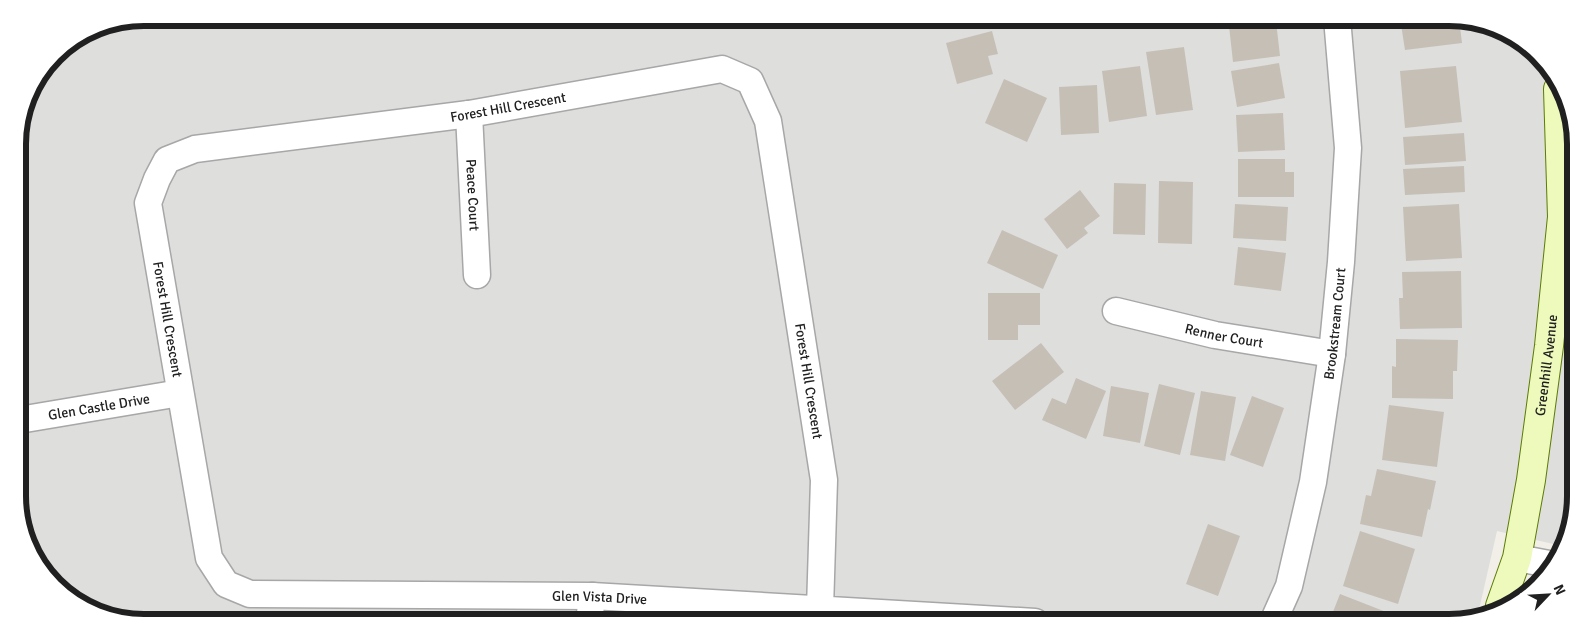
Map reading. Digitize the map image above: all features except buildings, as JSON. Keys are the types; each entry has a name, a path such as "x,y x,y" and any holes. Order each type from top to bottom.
{"street":[{"name":"Brookstream Court","path":"1277,613 1289,586 1313,482 1332,354 1341,262 1348,148 1338,26"},
{"name":"Forest Hill Crescent","path":"226,584 209,558 148,202 167,160 195,149 469,114 722,69 750,81 768,120 824,480 820,609"},
{"name":"Greenhill Avenue","path":"1502,601 1517,558 1531,480 1546,365 1562,216 1558,100"},
{"name":"Peace Court","path":"469,114 477,275"},
{"name":"Renner Court","path":"1116,311 1215,335 1332,354"},
{"name":"Glen Castle Drive","path":"26,419 180,393"},
{"path":"1517,558 1545,563"},
{"name":"Glen Vista Drive","path":"226,584 250,594 592,596 893,613"},
{"path":"590,614 592,596"}],"shaded area":[{"path":"144,26 1449,26 1465,27 1487,32 1501,38 1521,51 1542,72 1551,85 1563,113 1567,144 1566,512 1561,534 1556,545 1497,531 1479,610 1457,613 144,614 106,608 78,594 55,574 38,548 32,534 27,512 27,128 32,106 46,78 55,66 78,46 106,32 128,27"}]}
